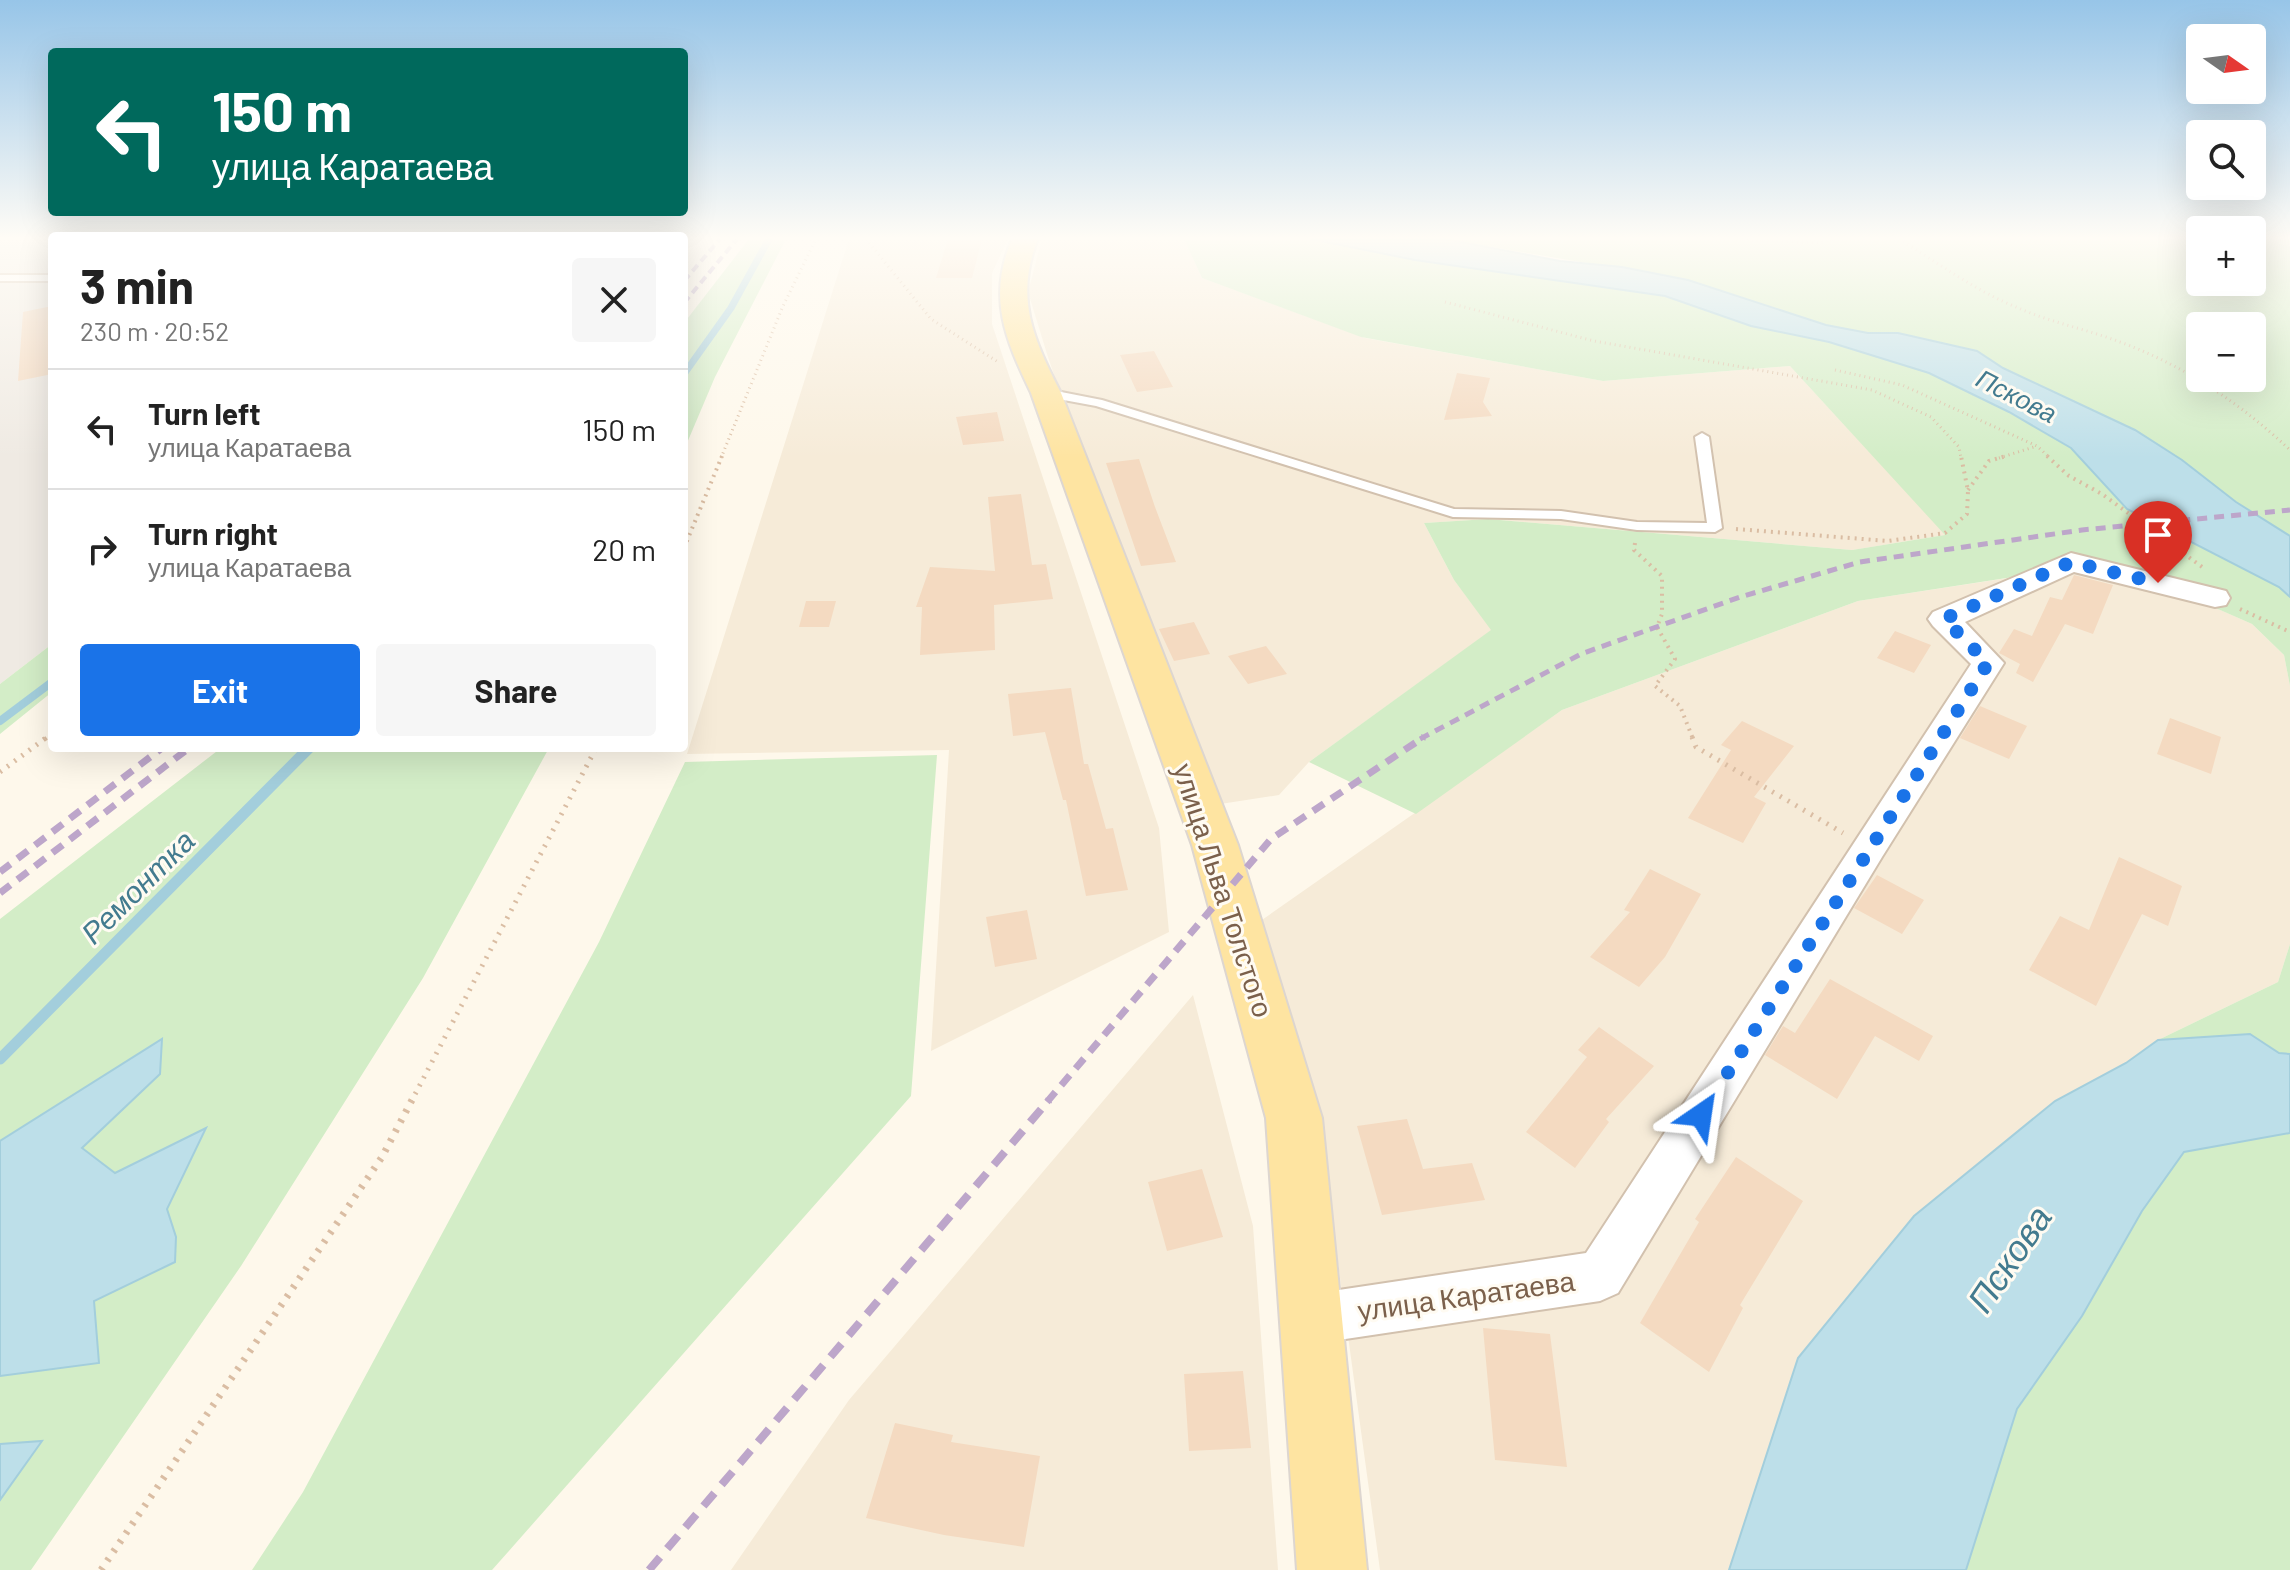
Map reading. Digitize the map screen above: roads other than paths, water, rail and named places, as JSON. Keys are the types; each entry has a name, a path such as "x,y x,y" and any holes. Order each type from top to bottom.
{"main road":[{"name":"улица Льва Толстого","path":"1014,312 1021,343 1046,393 1215,845 1294,1118 1332,1570"}],"street":[{"name":"улица Каратаева","path":"1312,1319 1600,1276 1988,663 1944,619 2071,562 2215,598"}],"lane":[{"path":"1046,393 1098,403 1453,513 1561,515 1637,526 1715,528 1702,437"}],"water":[{"name":"Пскова","path":"1712,312 1787,312 1826,325 1868,333 1898,333 1977,351 2003,368 2135,430 2182,460 2236,502 2290,536 2290,597 2279,587 2127,509 2071,448 2009,412 1929,373 1829,342 1751,326"},
{"name":"Пскова","path":"2250,1034 2279,1053 2290,1054 2290,1133 2184,1152 2142,1211 2082,1316 2017,1409 1966,1570 1729,1570 1798,1358 1914,1216 2055,1101 2126,1063 2158,1040"},
{"path":"162,1039 160,1074 82,1148 115,1173 206,1128 167,1209 176,1237 175,1262 94,1301 99,1363 0,1376 0,1141"},
{"path":"42,1441 0,1500 0,1444"}],"waterway":[{"name":"Ремонтка","path":"688,368 728,312"},
{"path":"0,721 48,685"},
{"name":"Ремонтка","path":"0,1059 305,752"}],"railway":[{"path":"1420,739 1581,654 1740,597 1860,562 2082,530 2290,510"},
{"path":"1047,1102 1271,839 1424,737"},
{"path":"0,872 157,752"},
{"path":"0,893 184,752"},
{"path":"649,1570 1049,1100"}]}
